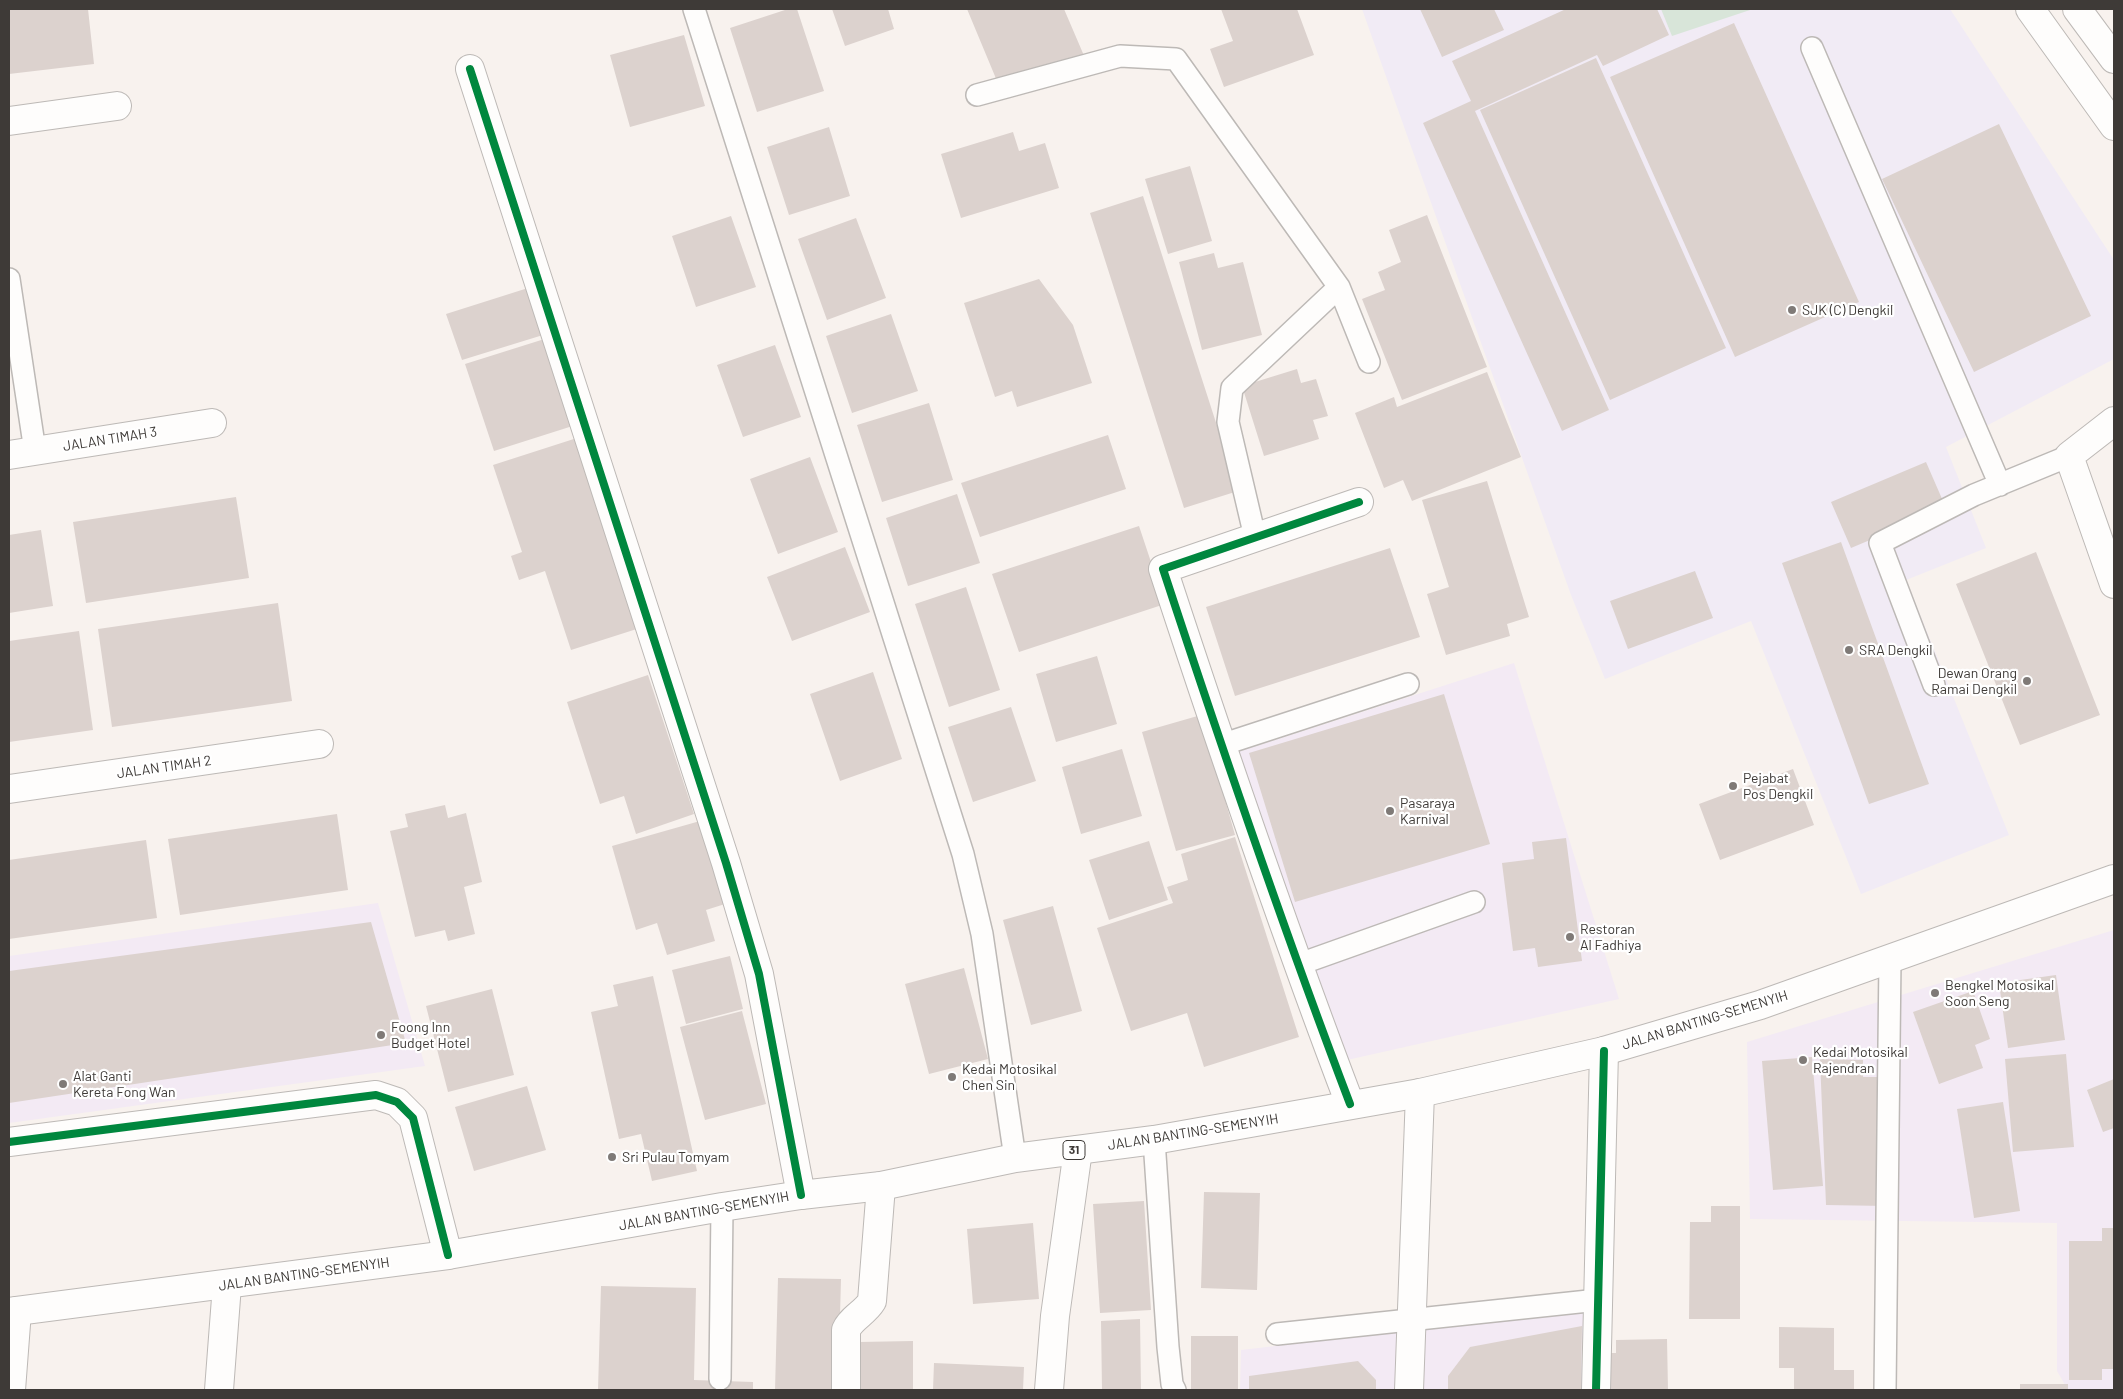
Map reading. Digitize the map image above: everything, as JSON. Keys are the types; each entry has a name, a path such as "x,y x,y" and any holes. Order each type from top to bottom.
{"street":[{"path":"2030,9 2114,126"},
{"path":"2077,9 2114,59"},
{"path":"470,69 726,863 759,974 801,1195"},
{"path":"9,121 117,106"},
{"path":"2114,421 2068,456 2114,584"},
{"name":"JALAN TIMAH 3","path":"22,453 212,424"},
{"path":"1350,1104 1297,965 1221,746 1164,569 1359,502"},
{"name":"JALAN TIMAH 2","path":"9,789 319,744"},
{"name":"JALAN BANTING-SEMENYIH","path":"13,1311 227,1285 448,1255 722,1207 801,1195 881,1186 1015,1158 1154,1140 1420,1093 1604,1051 1760,1005 2114,879"},
{"path":"1596,1390 1604,1051"},
{"path":"1409,1390 1420,1093"},
{"path":"9,1142 376,1095 397,1102 413,1118 448,1255"},
{"path":"1049,1390 1055,1316 1078,1150"},
{"path":"846,1390 846,1330 849,1323 867,1309 872,1301 881,1186"},
{"path":"219,1390 227,1285"},
{"path":"11,1390 13,1311"}],"lane":[{"path":"694,9 963,854 982,934 1015,1158"},
{"path":"1812,48 2000,485"},
{"path":"977,95 1120,56 1176,59 1339,287 1369,362"},
{"path":"9,279 22,453"},
{"path":"1255,537 1228,422 1232,388 1339,287"},
{"path":"1934,685 1880,543 1974,495 2068,456"},
{"path":"1221,746 1408,684"},
{"path":"1297,965 1474,902"},
{"path":"1885,1390 1890,959"},
{"path":"1154,1140 1168,1347 1172,1384 1175,1390"},
{"path":"720,1379 722,1207"},
{"path":"1277,1334 1598,1300"}],"shaded area":[{"name":"SJK (C) Dengkil","path":"1362,9 1950,9 2114,260 2114,359 1946,447 1986,548 1906,580 2009,835 1861,894 1751,621 1605,679 1571,595"},
{"path":"1661,9 1753,9 1672,36"},
{"path":"1514,663 1619,999 1347,1060 1238,752"},
{"path":"378,903 425,1066 9,1123 9,956"},
{"path":"2114,930 2114,1390 2068,1390 2057,1371 2057,1223 1750,1219 1747,1042"},
{"path":"1585,1310 1583,1390 1240,1390 1241,1350"}],"building":[{"path":"9,9 88,9 94,64 9,74"},
{"path":"788,9 797,9 824,91 757,112 730,28"},
{"path":"832,9 888,9 894,29 845,46"},
{"path":"967,9 1064,9 1085,58 1002,93"},
{"path":"1221,9 1297,9 1314,55 1224,87 1210,49 1233,41"},
{"path":"1420,9 1494,9 1504,30 1442,57"},
{"path":"1566,9 1657,9 1669,35 1603,66 1597,55 1475,111 1609,410 1562,431 1423,123 1471,101 1452,61"},
{"path":"1734,23 1859,302 1735,357 1610,77"},
{"path":"684,35 705,106 630,127 610,55"},
{"path":"1596,58 1726,348 1610,400 1480,110"},
{"path":"1999,124 2091,316 1974,372 1882,179"},
{"path":"829,127 850,196 789,215 767,147"},
{"path":"1013,132 1019,151 1045,143 1059,188 961,218 941,154"},
{"path":"1190,166 1212,241 1168,254 1145,179"},
{"path":"1143,196 1238,491 1184,508 1090,213"},
{"path":"1427,215 1487,367 1402,400 1362,299 1385,290 1378,272 1401,262 1389,230"},
{"path":"731,216 756,287 696,307 672,236"},
{"path":"856,218 886,298 827,320 798,239"},
{"path":"1214,253 1218,268 1243,262 1262,335 1202,350 1179,262"},
{"path":"1039,279 1073,325 1092,383 1017,407 1012,391 995,397 964,303"},
{"path":"528,288 543,335 462,360 446,314"},
{"path":"891,314 918,391 852,413 826,336"},
{"path":"554,336 582,423 494,451 465,364"},
{"path":"775,345 801,417 743,437 717,365"},
{"path":"1297,369 1301,383 1316,379 1328,416 1313,420 1319,439 1264,456 1242,386"},
{"path":"1487,372 1521,457 1412,501 1403,480 1384,488 1355,413 1394,397 1397,407"},
{"path":"929,403 953,480 882,502 857,425"},
{"path":"1108,435 1126,489 980,537 961,483"},
{"path":"580,437 643,627 571,650 545,571 519,580 511,556 522,552 493,465"},
{"path":"810,457 838,532 778,554 750,479"},
{"path":"1926,462 1946,508 1851,548 1831,502"},
{"path":"1487,481 1529,617 1507,624 1510,636 1446,655 1427,594 1449,587 1422,500"},
{"path":"957,494 980,563 908,586 886,518"},
{"path":"236,497 249,578 86,603 73,522"},
{"path":"1139,526 1165,604 1019,652 992,574"},
{"path":"41,530 53,606 9,613 9,535"},
{"path":"1841,542 1929,784 1869,804 1782,563"},
{"path":"845,547 870,612 792,641 767,577"},
{"path":"1390,548 1420,637 1235,696 1206,607"},
{"path":"2036,552 2100,715 2020,745 1956,584"},
{"path":"1695,571 1713,618 1628,649 1610,601"},
{"path":"966,587 1000,690 949,707 915,604"},
{"path":"278,603 292,701 112,727 98,629"},
{"path":"79,631 93,730 9,742 9,641"},
{"path":"1097,656 1117,724 1056,742 1036,674"},
{"path":"873,672 902,759 840,781 810,694"},
{"path":"648,675 694,814 636,834 624,796 600,804 567,702"},
{"path":"1444,694 1490,844 1295,902 1249,753"},
{"path":"1011,707 1036,781 973,802 948,727"},
{"path":"1201,715 1235,835 1176,851 1142,732"},
{"path":"1122,749 1142,816 1081,834 1062,767"},
{"path":"1793,769 1814,825 1720,860 1699,804"},
{"path":"445,805 448,818 466,813 482,882 464,887 475,934 448,941 445,930 415,937 390,831 408,827 405,814"},
{"path":"337,814 348,890 180,915 168,839"},
{"path":"700,821 725,904 706,910 715,941 667,955 657,923 636,930 612,846"},
{"path":"1235,837 1299,1037 1204,1067 1187,1013 1131,1031 1097,928 1173,903 1167,887 1188,880 1181,854"},
{"path":"1566,838 1582,961 1538,967 1535,948 1513,951 1502,863 1534,859 1532,842"},
{"path":"146,840 157,918 9,939 9,860"},
{"path":"1149,841 1168,900 1109,920 1089,860"},
{"path":"1053,906 1082,1011 1031,1025 1003,920"},
{"path":"371,922 406,1043 9,1103 9,971"},
{"path":"730,956 743,1009 686,1024 672,970"},
{"path":"964,968 988,1059 929,1074 905,984"},
{"path":"2056,975 2065,1040 2008,1048 1999,983"},
{"path":"653,976 697,1171 652,1181 641,1134 619,1139 591,1012 618,1006 613,985"},
{"path":"492,989 514,1075 448,1092 426,1006"},
{"path":"1973,991 1990,1039 1975,1045 1983,1068 1939,1084 1913,1012"},
{"path":"742,1011 766,1104 705,1120 680,1027"},
{"path":"2066,1054 2074,1147 2013,1152 2005,1059"},
{"path":"1812,1057 1823,1186 1773,1190 1762,1061"},
{"path":"1820,1059 1863,1060 1863,1077 1888,1077 1886,1206 1826,1205"},
{"path":"2114,1079 2114,1128 2103,1132 2087,1090"},
{"path":"527,1086 546,1150 474,1171 455,1107"},
{"path":"2003,1102 2020,1211 1974,1218 1957,1109"},
{"path":"1204,1192 1260,1193 1257,1290 1201,1288"},
{"path":"1144,1201 1151,1310 1100,1313 1093,1204"},
{"path":"1711,1206 1740,1206 1740,1319 1689,1319 1690,1222 1711,1222"},
{"path":"1033,1223 1039,1299 973,1304 967,1229"},
{"path":"2102,1228 2114,1228 2114,1369 2102,1369 2102,1380 2069,1380 2069,1241 2102,1241"},
{"path":"778,1278 841,1279 838,1390 775,1390"},
{"path":"601,1286 696,1288 694,1380 753,1382 753,1390 598,1390"},
{"path":"1140,1319 1141,1390 1102,1390 1101,1321"},
{"path":"1582,1326 1581,1390 1448,1390 1448,1376 1470,1347"},
{"path":"1779,1327 1834,1328 1834,1370 1854,1370 1854,1390 1794,1390 1794,1368 1779,1368"},
{"path":"1191,1336 1238,1336 1238,1390 1191,1390"},
{"path":"1667,1339 1668,1390 1607,1390 1607,1353 1616,1353 1616,1340"},
{"path":"913,1341 913,1390 860,1390 859,1342"},
{"path":"1358,1361 1376,1380 1376,1390 1249,1390 1249,1376"},
{"path":"934,1363 1024,1367 1023,1390 933,1390"},
{"path":"2020,1384 2068,1384 2068,1390 2020,1390"}],"cycle path":[{"path":"470,69 726,863 759,974 801,1195"},
{"path":"1350,1104 1254,838 1163,569 1359,502"},
{"path":"1596,1390 1604,1051"},
{"path":"9,1142 376,1095 397,1102 413,1118 448,1255"}],"place":[{"name":"SJK (C) Dengkil","path":"1792,310"},
{"name":"SRA Dengkil","path":"1849,650"},
{"name":"Dewan Orang Ramai Dengkil","path":"2027,681"},
{"name":"Pejabat Pos Dengkil","path":"1733,786"},
{"name":"Pasaraya Karnival","path":"1390,811"},
{"name":"Restoran Al Fadhiya","path":"1570,937"},
{"name":"Bengkel Motosikal Soon Seng","path":"1935,993"},
{"name":"Foong Inn Budget Hotel","path":"381,1035"},
{"name":"Kedai Motosikal Rajendran","path":"1803,1060"},
{"name":"Kedai Motosikal Chen Sin","path":"952,1077"},
{"name":"Alat Ganti Kereta Fong Wan","path":"63,1084"},
{"name":"Sri Pulau Tomyam","path":"612,1157"}]}
